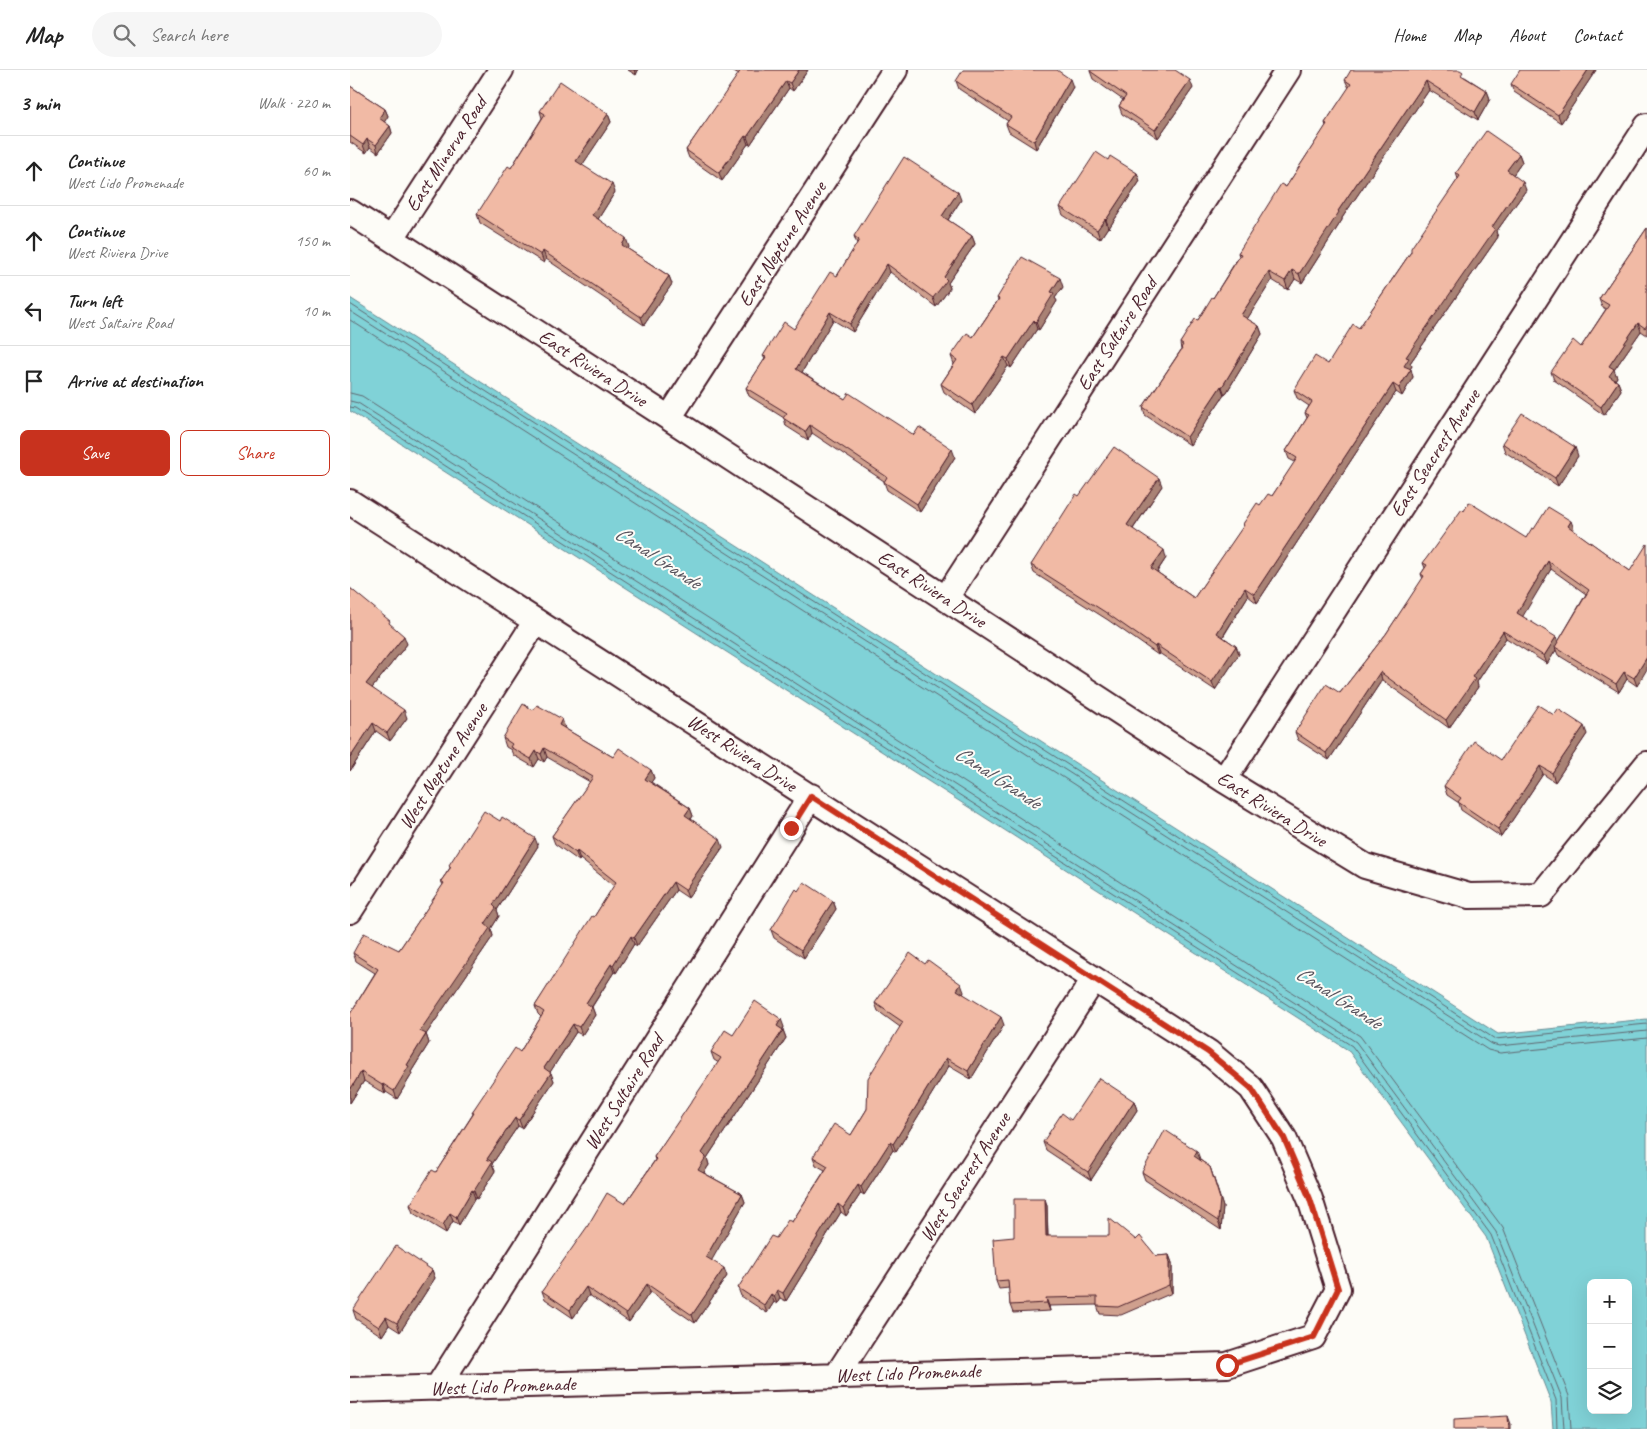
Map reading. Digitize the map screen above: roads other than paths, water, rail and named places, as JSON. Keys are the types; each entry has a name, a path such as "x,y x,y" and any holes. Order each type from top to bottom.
{"street":[{"name":"East Minerva Road","path":"392,238 501,70"},
{"name":"East Neptune Avenue","path":"669,418 895,70"},
{"name":"East Saltaire Road","path":"946,598 1288,70"},
{"name":"East Seacrest Avenue","path":"1224,780 1647,126"},
{"name":"East Riviera Drive","path":"350,212 1224,780 1365,866 1469,896 1541,895 1647,764"},
{"name":"West Riviera Drive","path":"350,502 1208,1052 1251,1088 1284,1138 1310,1199"},
{"name":"West Neptune Avenue","path":"350,911 536,620"},
{"name":"West Saltaire Road","path":"437,1388 811,796"},
{"name":"West Seacrest Avenue","path":"837,1375 1094,979"},
{"name":"West Lido Promenade","path":"350,1390 1227,1365 1314,1337 1338,1289 1310,1199"}],"water":[{"name":"Canal Grande","path":"350,298 1498,1034 1647,1019 1647,1429 1553,1429 1551,1402 1486,1237 1348,1050 350,411"}]}
